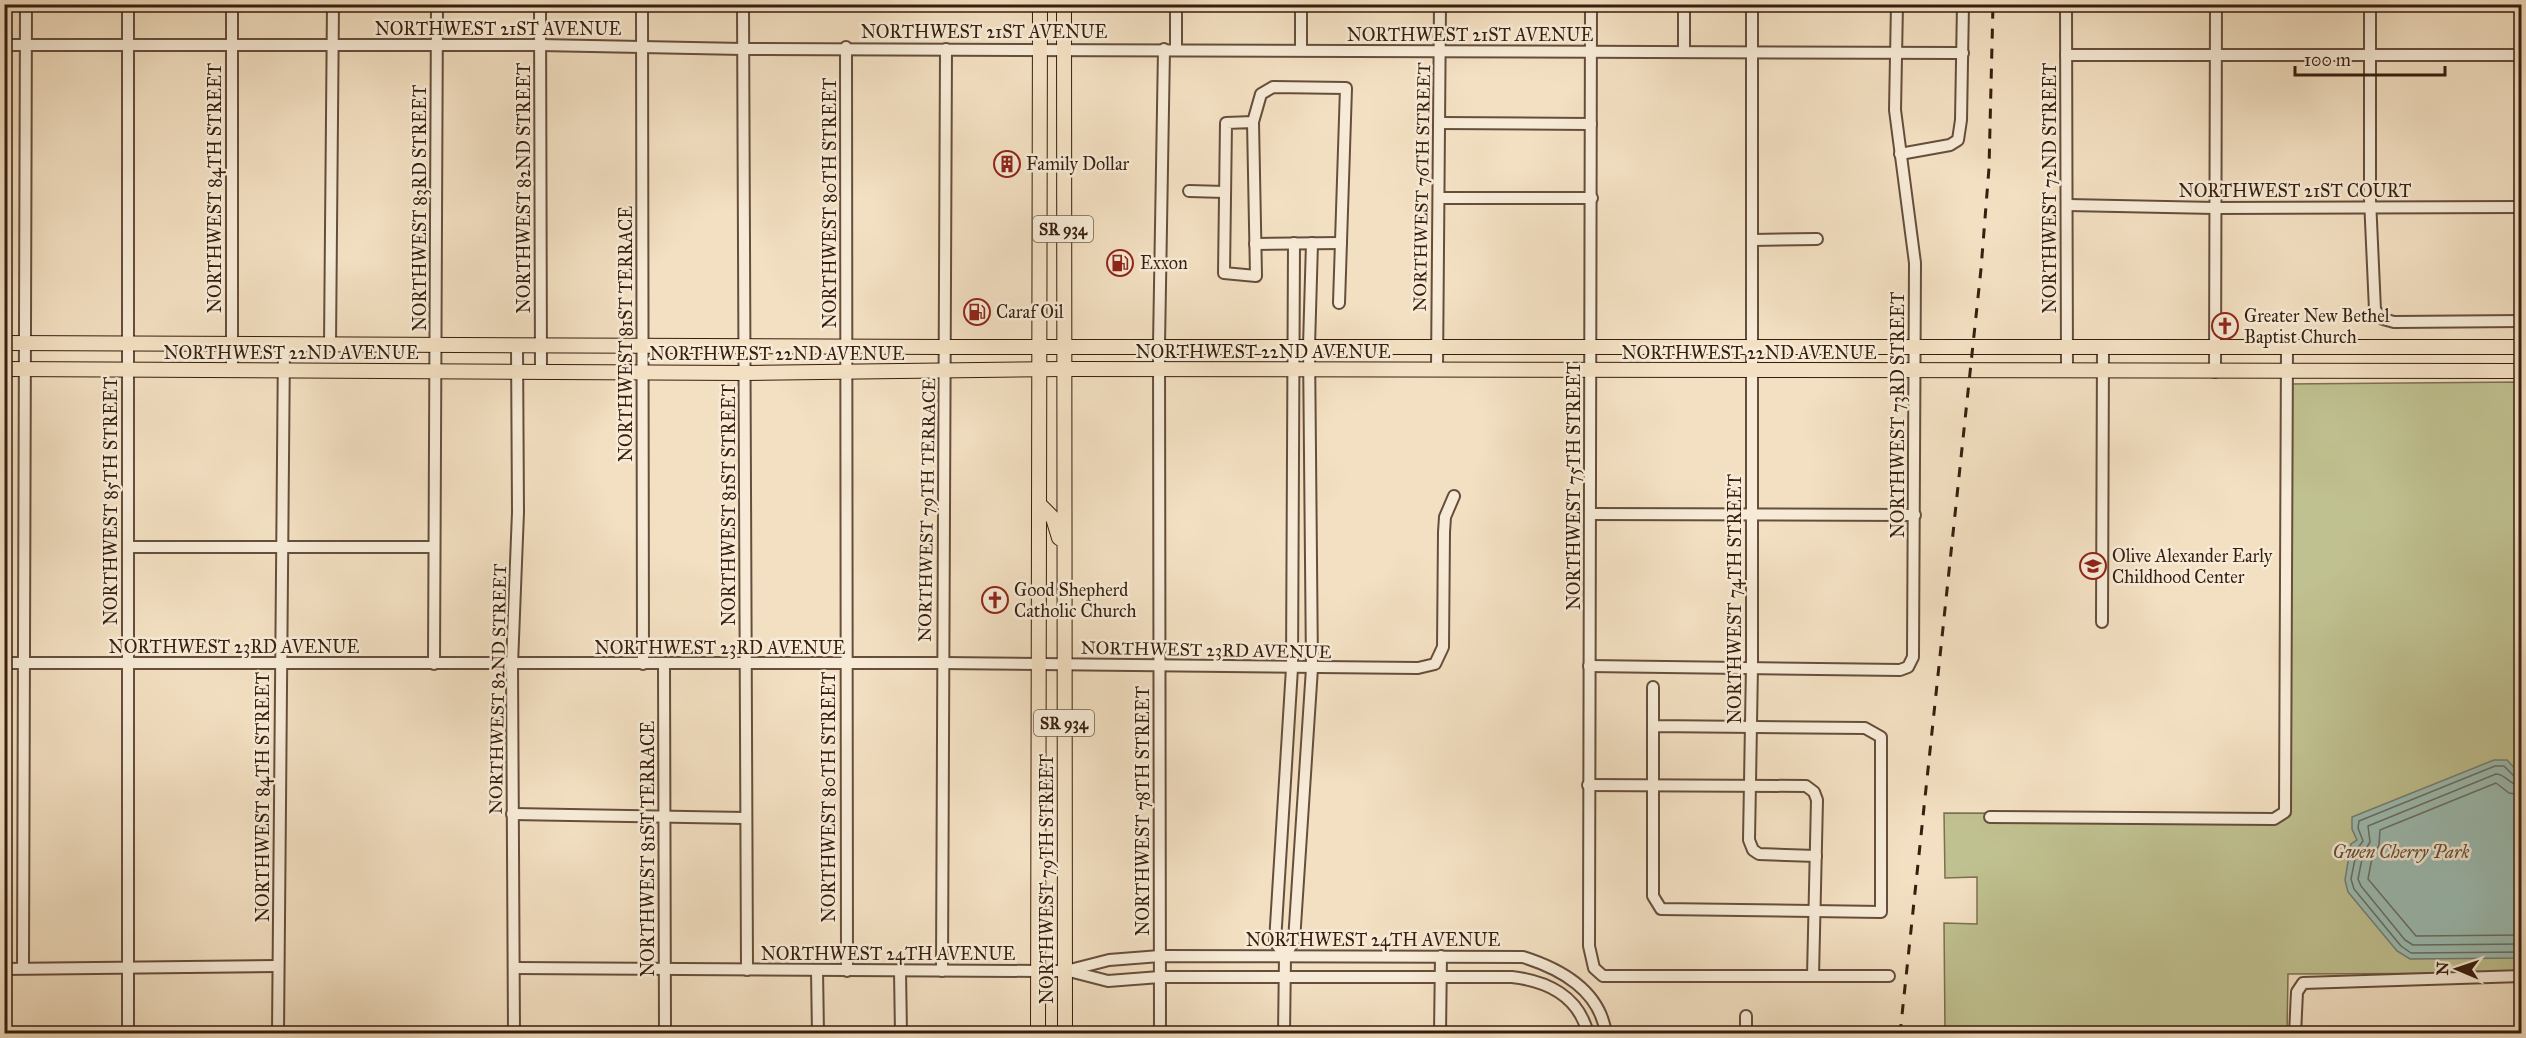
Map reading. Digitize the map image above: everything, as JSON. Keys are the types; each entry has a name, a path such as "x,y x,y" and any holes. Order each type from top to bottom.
{"main road":[{"name":"NORTHWEST 79TH STREET","path":"1038,1034 1040,4"},
{"name":"NORTHWEST 79TH STREET","path":"1065,4 1063,212 1065,1034"},
{"path":"1041,213 1063,212"},
{"name":"NORTHWEST 22ND AVENUE","path":"4,343 945,347 1040,345 2522,346"},
{"path":"2474,347 2476,371"},
{"name":"NORTHWEST 22ND AVENUE","path":"4,369 516,372 1064,369 2522,371"},
{"path":"1040,504 1048,511 1056,524 1064,572"},
{"path":"1039,817 1065,816"}],"street":[{"path":"23,968 26,4"},
{"name":"NORTHWEST 85TH STREET","path":"128,4 128,1034"},
{"name":"NORTHWEST 84TH STREET","path":"231,371 232,4"},
{"path":"330,344 333,4"},
{"name":"NORTHWEST 83RD STREET","path":"434,663 437,4"},
{"name":"NORTHWEST 82ND STREET","path":"540,4 541,372"},
{"name":"NORTHWEST 81ST TERRACE","path":"642,4 643,664"},
{"name":"NORTHWEST 81ST STREET","path":"743,4 747,970"},
{"path":"1176,4 1176,49"},
{"path":"1301,4 1301,50"},
{"name":"NORTHWEST 76TH STREET","path":"1437,370 1440,4"},
{"name":"NORTHWEST 75TH STREET","path":"1591,4 1592,514 1588,785 1589,946 1594,968 1603,975 1813,976"},
{"path":"1684,4 1684,51"},
{"name":"NORTHWEST 74TH STREET","path":"1752,4 1752,666 1749,840 1753,850 1763,855 1816,856"},
{"name":"NORTHWEST 73RD STREET","path":"1752,666 1900,670 1908,666 1913,657 1915,263 1896,110 1897,4"},
{"path":"1900,154 1950,145 1958,140 1963,53 1963,4"},
{"name":"NORTHWEST 72ND STREET","path":"2066,4 2067,371"},
{"path":"2215,372 2216,4"},
{"path":"2370,4 2372,300 2378,315 2394,322 2522,321"},
{"name":"NORTHWEST 21ST AVENUE","path":"4,45 232,47 540,45 743,49 1064,48 1963,53"},
{"name":"NORTHWEST 80TH STREET","path":"846,48 846,970"},
{"name":"NORTHWEST 79TH TERRACE","path":"942,971 946,49"},
{"name":"NORTHWEST 78TH STREET","path":"1160,1034 1159,345 1164,49"},
{"path":"2066,55 2522,55"},
{"path":"1253,122 1226,123 1224,273 1256,276 1253,122 1262,94 1273,87 1346,88 1339,303"},
{"path":"1440,123 1592,124"},
{"path":"1190,191 1225,192"},
{"path":"1439,198 1592,198"},
{"name":"NORTHWEST 21ST COURT","path":"2068,205 2216,208 2522,207"},
{"path":"1752,240 1817,239"},
{"path":"1285,956 1275,942 1292,668 1294,243"},
{"path":"1284,1034 1285,956 1294,941 1312,668 1309,346 1312,243"},
{"path":"1255,244 1341,243"},
{"name":"NORTHWEST 84TH STREET","path":"278,1034 284,344"},
{"name":"NORTHWEST 82ND STREET","path":"514,1034 512,664 518,512 517,345"},
{"path":"2102,622 2103,347"},
{"path":"1990,817 2274,819 2285,812 2287,347"},
{"name":"NORTHWEST 23RD AVENUE","path":"4,663 746,665 942,663 1418,668 1435,664 1443,647 1445,517 1455,496"},
{"path":"1592,514 1915,514"},
{"path":"128,547 434,547"},
{"name":"NORTHWEST 81ST TERRACE","path":"664,664 665,1034"},
{"path":"1589,666 1752,666"},
{"path":"1653,687 1653,726 1653,785 1653,896 1661,909 1881,912 1881,736 1865,728 1653,726"},
{"path":"1288,721 1309,723"},
{"path":"1588,785 1806,786 1814,792 1817,800 1813,976 1889,976"},
{"path":"512,814 745,818"},
{"path":"1283,815 1302,816"},
{"name":"NORTHWEST 24TH AVENUE","path":"515,968 1038,971 1066,970 1108,960 1160,956 1523,957 1552,966 1582,986 1600,1012 1606,1034"},
{"path":"1440,1034 1441,956"},
{"path":"4,969 278,966"},
{"path":"817,970 818,1034"},
{"path":"1066,970 1108,981 1160,977 1512,977 1542,982 1566,996 1576,1008 1588,1034"},
{"path":"900,971 901,1034"},
{"path":"2295,1034 2297,992 2303,983 2522,976"},
{"path":"1746,1016 1746,1034"}],"green space":[{"name":"Gwen Cherry Park","path":"2521,382 2521,973 2288,974 2287,1033 1945,1031 1944,923 1977,924 1977,877 1945,878 1944,813 2287,814 2287,384"}],"water":[{"path":"2494,760 2507,760 2520,774 2521,958 2410,959 2397,951 2348,892 2345,880 2351,844 2357,840 2352,829 2352,817"}],"railway":[{"path":"1900,1034 1981,269 1989,168 1993,4"}],"place":[{"name":"Family Dollar","path":"1007,164"},
{"name":"Exxon","path":"1120,263"},
{"name":"Caraf Oil","path":"977,312"},
{"name":"Greater New Bethel Baptist Church","path":"2225,326"},
{"name":"Olive Alexander Early Childhood Center","path":"2093,566"},
{"name":"Good Shepherd Catholic Church","path":"995,600"}]}
